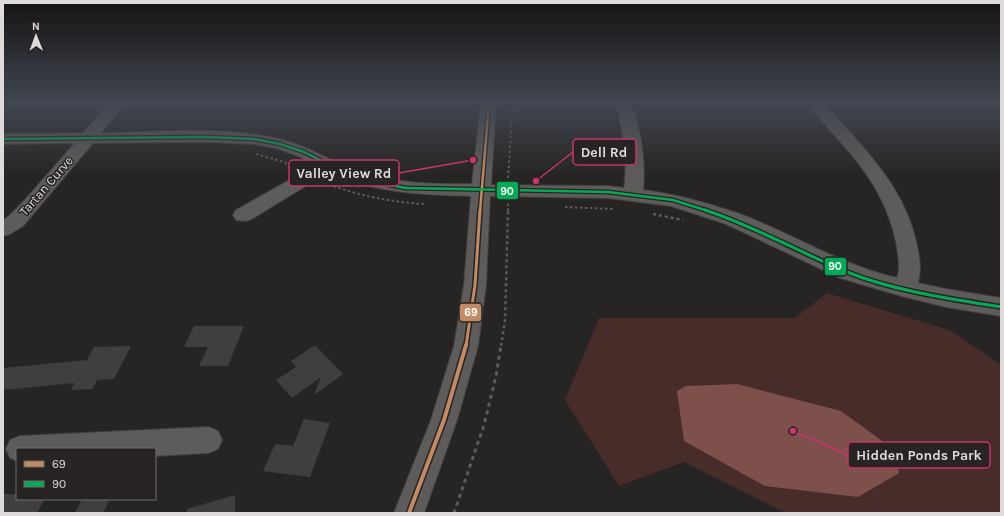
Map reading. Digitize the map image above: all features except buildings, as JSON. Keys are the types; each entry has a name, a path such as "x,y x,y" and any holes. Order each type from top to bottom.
{"street":[{"name":"Tartan Curve","path":"3,230 16,221 31,205 97,127"},
{"path":"409,513 444,420 466,346 475,285 480,197 487,127"},
{"path":"631,127 634,137 636,180 634,194"},
{"path":"837,127 869,162 897,208 905,234 910,272 905,289"},
{"path":"3,139 205,137 254,139 292,148 346,173 374,182 406,188 510,201 608,192 673,200 733,219 848,272 905,289 946,298 1001,307"},
{"path":"243,215 308,177 326,163"},
{"path":"41,448 208,440"},
{"path":"3,451 16,449"}],"path":[{"path":"454,513 484,425 496,376 505,321 510,201 508,177 511,127"},
{"path":"253,154 284,162 308,177 364,197 402,204 425,204"},
{"path":"480,197 510,201"},
{"path":"561,207 622,210"},
{"path":"652,214 689,222"}],"shaded area":[{"path":"827,293 949,330 1001,365 1001,513 786,513 684,462 619,486 565,400 599,318 795,318"},
{"path":"737,384 841,411 896,451 899,473 858,497 765,486 684,441 677,391 686,386"}],"transit line":[{"name":"69","path":"409,513 444,420 466,346 475,285 487,127"},
{"name":"90","path":"3,139 205,137 254,139 280,144 304,152 346,173 374,182 406,188 608,192 673,200 733,219 848,272 887,284 946,298 1001,307"}],"place":[{"name":"Valley View Rd","path":"473,160"},
{"name":"Dell Rd","path":"536,181"},
{"name":"Hidden Ponds Park","path":"793,431"}]}
